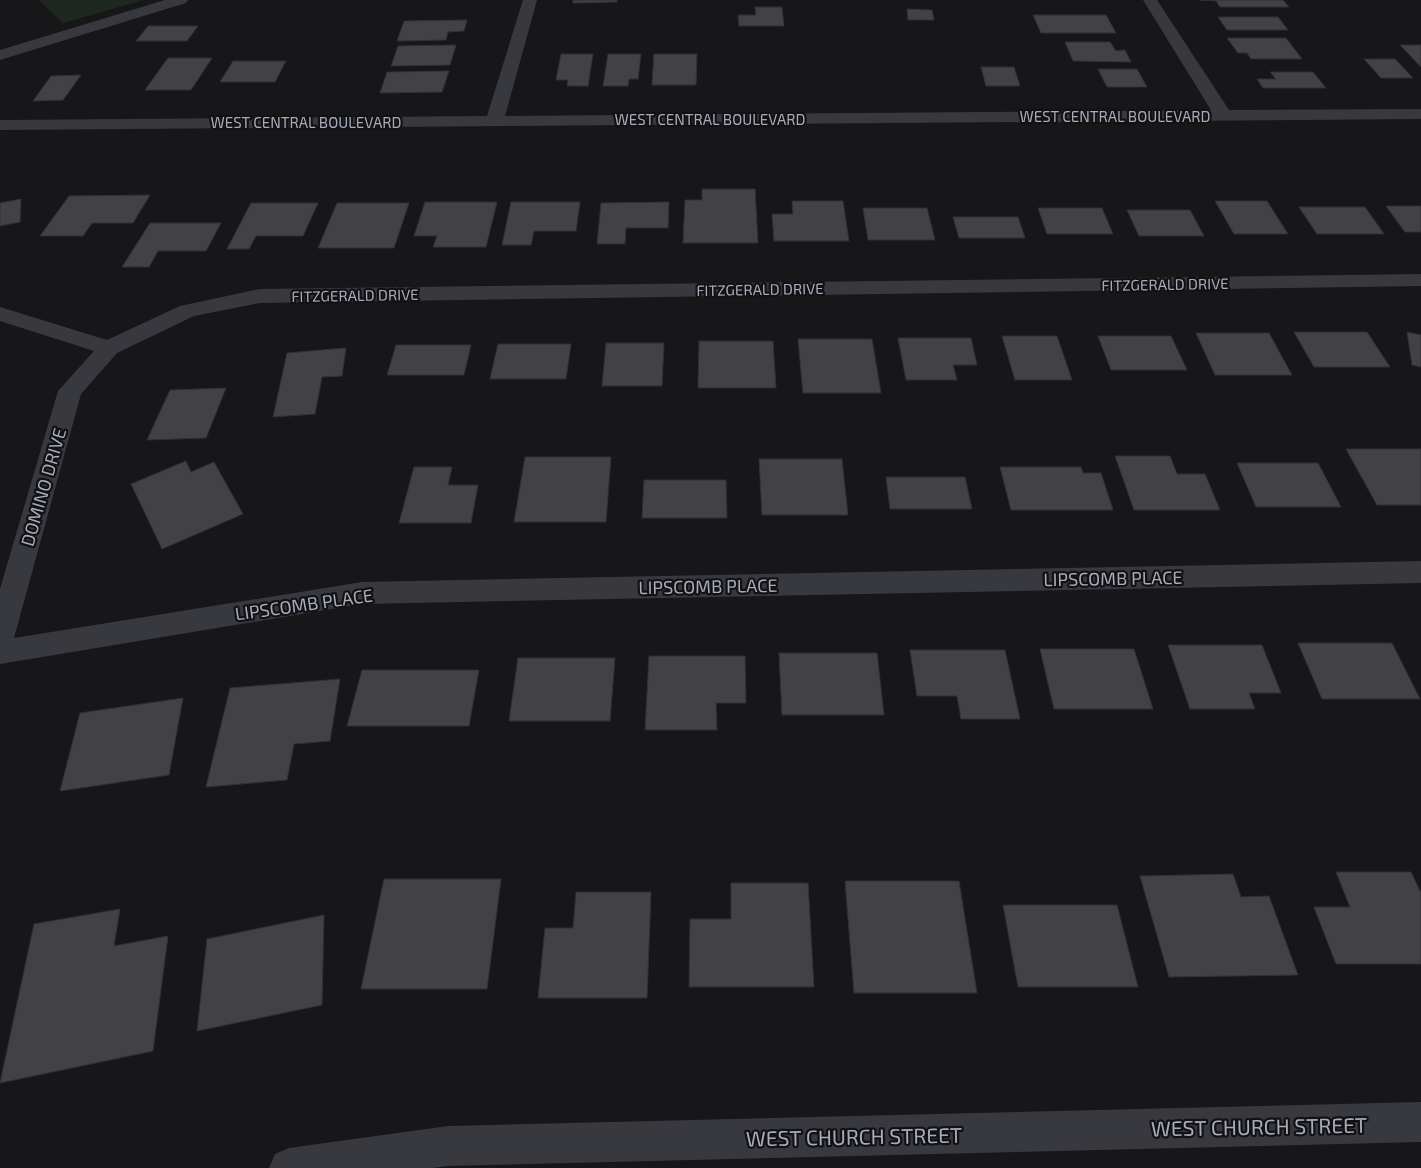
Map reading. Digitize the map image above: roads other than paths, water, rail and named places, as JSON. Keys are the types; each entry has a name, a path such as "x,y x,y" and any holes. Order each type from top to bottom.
{"street":[{"path":"0,55 181,0"},
{"path":"496,120 530,0"},
{"path":"1150,0 1222,115"},
{"name":"WEST CENTRAL BOULEVARD","path":"0,125 1421,114"},
{"name":"FITZGERALD DRIVE","path":"109,348 188,311 260,296 1421,280"},
{"path":"0,314 109,348"},
{"name":"DOMINO DRIVE","path":"0,638 70,392 109,348"},
{"name":"LIPSCOMB PLACE","path":"0,652 362,593 1421,572"},
{"name":"WEST CHURCH STREET","path":"289,1168 448,1146 1421,1122"}]}
